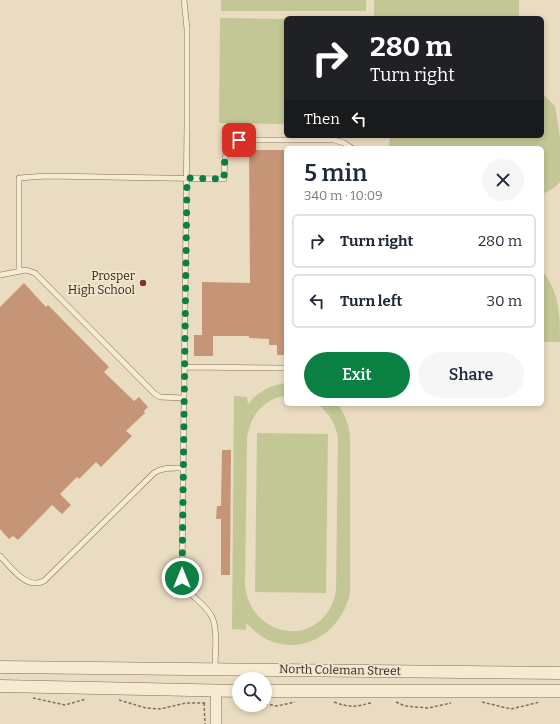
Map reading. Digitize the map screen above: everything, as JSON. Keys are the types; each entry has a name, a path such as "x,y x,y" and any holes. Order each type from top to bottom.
{"street":[{"name":"North Coleman Street","path":"0,667 560,672"},
{"path":"215,669 216,724"},
{"path":"0,686 216,696 232,693"},
{"name":"North Coleman Street","path":"272,691 560,691"}],"lane":[{"path":"184,0 187,29 187,178 183,398 182,578 188,590 212,616 215,627 215,669"},
{"path":"19,270 20,178 46,176 224,179 226,152 231,144 239,140 334,140 349,146"},
{"path":"0,275 19,270 26,270 35,273 155,394 160,397 183,398"},
{"path":"184,367 284,368"},
{"path":"0,556 23,580 33,584 44,581 154,473 159,469 183,468"}],"path":[{"path":"119,700 146,708 160,708 186,703 204,703 216,696"},
{"path":"29,697 65,705 88,699"},
{"path":"328,700 346,707 362,706 374,702"},
{"path":"395,702 405,706 428,708 457,701"},
{"path":"272,705 277,706 296,702"},
{"path":"480,702 511,709 542,702"},
{"path":"204,703 205,724"}],"green space":[{"path":"221,0 366,0 366,11 221,11"},
{"path":"374,0 519,0 519,16 374,16"},
{"path":"220,18 284,19 284,124 219,123"},
{"path":"544,95 555,106 560,137 560,182 552,189 544,193 544,146 389,146 390,138 544,138"},
{"path":"544,274 556,296 560,323 560,342 544,342"},
{"path":"284,383 284,396 270,401 264,405 254,417 248,431 245,587 251,606 262,620 275,628 290,631 306,629 319,622 330,609 336,590 338,437 331,419 320,406 338,406 346,418 350,435 350,594 339,619 330,629 320,637 296,645 282,644 268,640 246,623 246,630 232,629 234,396 247,397 248,404 256,396 275,385"},
{"path":"257,433 328,434 326,593 255,592"}],"building":[{"path":"249,150 284,150 284,355 277,355 277,345 269,345 269,339 249,338 249,336 213,336 213,356 194,356 194,335 202,335 202,282 250,283"},
{"path":"24,283 46,307 48,305 109,367 104,372 134,401 139,397 148,407 144,411 145,413 126,431 132,436 101,467 96,462 79,479 77,477 60,494 71,505 62,514 52,505 18,540 13,536 9,539 0,529 0,307"},
{"path":"222,450 231,450 230,575 221,575 221,519 216,519 217,506 221,506"}],"place":[{"name":"Prosper High School","path":"143,283"}],"route":[{"path":"182,578 183,398 187,178 224,179 226,152 231,144 239,140"}]}
